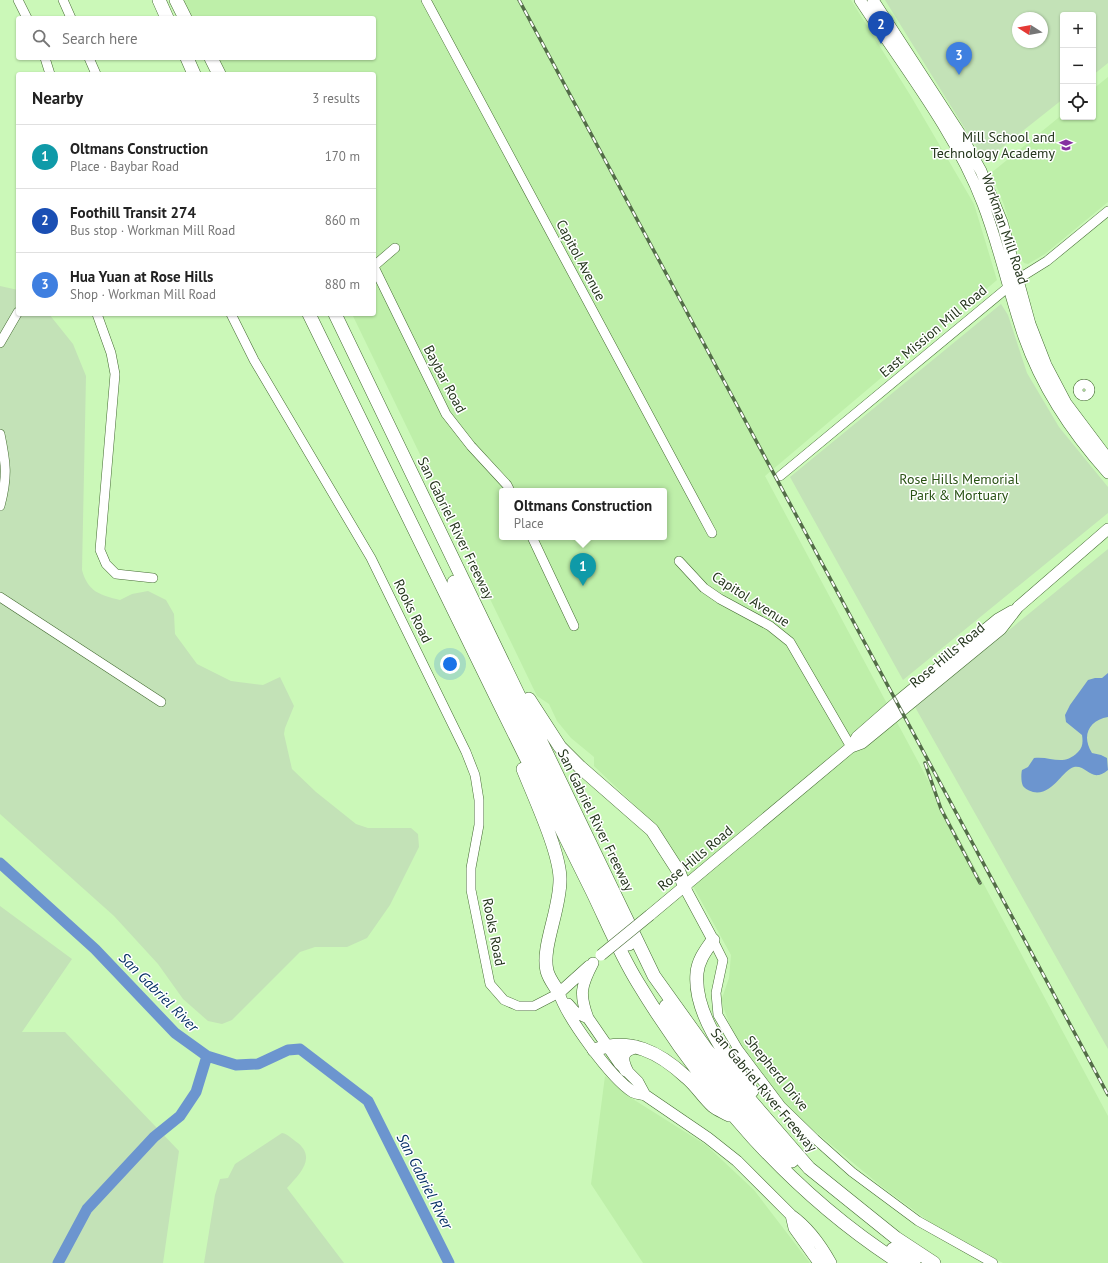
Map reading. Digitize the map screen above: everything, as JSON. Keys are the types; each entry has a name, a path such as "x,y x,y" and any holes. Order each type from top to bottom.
{"highway":[{"path":"159,0 166,16"},
{"path":"167,0 175,16"},
{"path":"176,0 184,16"},
{"path":"183,0 191,16"},
{"path":"188,60 193,72"},
{"path":"196,60 201,72"},
{"path":"205,60 211,72"},
{"path":"212,60 218,72"},
{"path":"311,316 540,787 637,982 698,1071 736,1119 797,1182 878,1249 900,1263"},
{"path":"319,316 394,475 540,770 540,787"},
{"path":"328,316 601,889 641,965 661,998 696,1052 736,1102 779,1148 829,1194 864,1223 920,1263"},
{"name":"San Gabriel River Freeway","path":"336,316 654,976 707,1050 809,1168 896,1238 934,1263"},
{"path":"484,623 539,716 560,747 580,767 652,830 679,872 685,888"},
{"path":"495,694 553,849 560,877 559,897 548,946 547,961 548,972 559,993"},
{"path":"714,940 705,952 697,973 702,1008 713,1035 744,1080 809,1168"},
{"path":"600,1048 627,1044 665,1059 687,1077 713,1106 736,1119"},
{"path":"626,1070 622,1058 624,1053 627,1049 636,1047"},
{"path":"698,1071 710,1077 774,1149 810,1183 847,1215 914,1263"}],"main road":[{"name":"Workman Mill Road","path":"860,0 946,131 970,174 984,205 1025,338 1038,369 1070,400 1081,440 1108,473"},
{"name":"Workman Mill Road","path":"873,0 962,137 981,172 1002,222 1033,335 1046,365 1108,459"},
{"path":"946,131 956,141 973,170 976,172 981,172"},
{"name":"Rose Hills Road","path":"559,993 601,955 685,888 851,747 862,743 1001,629 1018,607 1108,529"},
{"name":"Shepherd Drive","path":"685,888 714,940"},
{"path":"593,963 582,989 582,1001 600,1048 618,1079 634,1093 645,1095 708,1138 737,1161 765,1187 791,1215 800,1222 817,1242 831,1263"},
{"path":"559,993 575,1012 588,1018"},
{"path":"559,993 570,1016 600,1048 638,1082 645,1095"},
{"path":"791,1215 794,1228 819,1263"}],"street":[{"path":"18,0 26,16"},
{"path":"63,0 70,16"},
{"name":"Capitol Avenue","path":"426,0 712,533"},
{"path":"46,60 49,72"},
{"path":"90,60 95,72"},
{"name":"East Mission Mill Road","path":"780,476 1018,279 1047,261 1108,211"},
{"path":"376,264 395,248"},
{"name":"Baybar Road","path":"376,270 426,378 446,414 471,446 508,488"},
{"path":"0,343 16,315"},
{"path":"98,316 111,353 115,374 100,550 106,564 116,574 153,578"},
{"name":"Rooks Road","path":"233,316 254,360 371,558 475,775 479,800 479,825 471,868 471,890 490,984 504,1000 518,1006 534,1006 559,993"},
{"path":"0,434 6,461 6,478 0,506"},
{"path":"533,540 574,626"},
{"name":"Capitol Avenue","path":"680,561 710,592 720,600 770,626 790,642 851,747"},
{"path":"0,598 161,702"},
{"name":"Shepherd Drive","path":"714,940 723,960 716,993 718,1015 738,1050 781,1106 815,1140 852,1172 918,1221 992,1263"}],"shaded area":[{"path":"181,0 851,0 912,98 974,204 997,280 765,476 1108,1116 1108,1263 1003,1263 942,1231 881,1186 793,1113 735,1039 721,1001 729,978 731,955 678,859 641,811 594,766 594,757 571,738 557,721 549,704 537,696 353,316 376,316 376,72 217,72 211,60 376,60 376,16 189,16"},
{"name":"Mill School and Technology Academy","path":"1108,77 1108,202 1045,254 1028,264 1024,263 1020,257 1004,205 991,173 1060,116 1060,120 1096,120 1096,87"},
{"path":"605,1076 628,1096 706,1145 754,1190 810,1263 643,1263 591,1184"}],"green space":[{"path":"885,0 1108,0 1108,63 1096,73 1096,12 1060,12 1060,101 985,161"},
{"path":"0,286 16,290 16,316 51,316 73,344 86,376 82,570 91,588 101,594 120,600 132,594 148,591 166,600 174,614 175,634 197,664 231,681 263,685 280,677 294,706 284,734 292,769 316,792 356,824 368,828 411,828 418,834 419,847 390,905 367,938 347,947 315,947 300,952 232,1020 222,1024 208,1021 183,999 158,964 114,916 0,814"},
{"name":"Rose Hills Memorial Park & Mortuary","path":"1001,304 1008,315 1027,373 1059,427 1108,487 1108,513 903,680 790,477"},
{"path":"1108,549 1108,1049 915,707"},
{"path":"0,906 72,959 22,1032 65,1032 179,1151 163,1263 0,1263"},
{"path":"282,1133 298,1143 306,1155 304,1167 287,1188 344,1263 204,1263 215,1195 220,1179 228,1178 235,1164"}],"water":[{"path":"1108,673 1108,717 1101,719 1092,725 1087,735 1087,741 1092,753 1107,758 1108,770 1102,774 1093,775 1079,767 1074,767 1065,773 1052,787 1046,790 1033,792 1025,788 1023,786 1021,776 1022,770 1028,767 1034,758 1062,760 1073,756 1080,750 1082,735 1066,722 1065,715 1070,705 1088,680 1102,678"}],"waterway":[{"name":"San Gabriel River","path":"0,863 95,949 175,1033 207,1056 236,1065 258,1064 288,1050 300,1049 368,1101 449,1263"},
{"path":"58,1263 87,1209 154,1137 180,1116 196,1092 207,1056"}],"railway":[{"path":"519,0 1108,1095"},
{"path":"925,763 941,809 980,883"}],"place":[{"name":"Foothill Transit 274","path":"881,44"},
{"name":"Hua Yuan at Rose Hills","path":"959,75"},
{"name":"Mill School and Technology Academy","path":"1066,145"},
{"name":"Oltmans Construction","path":"583,586"}]}
